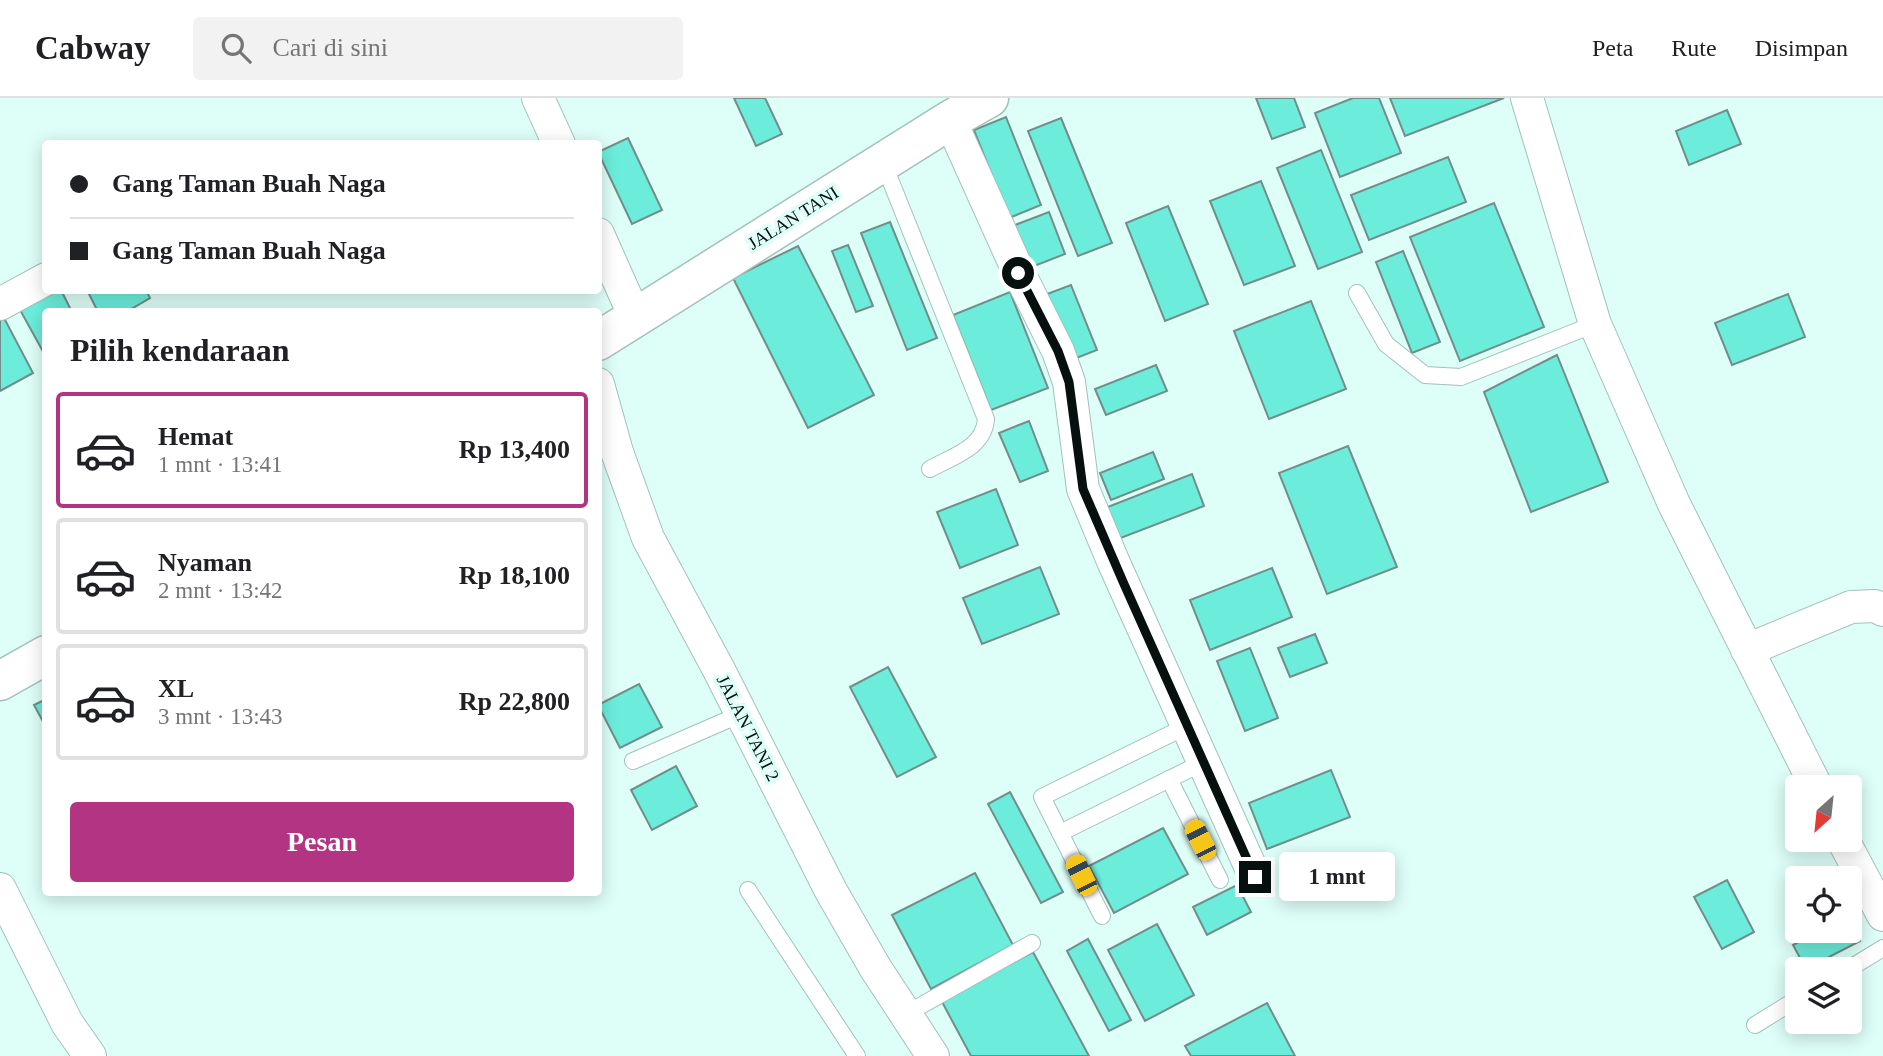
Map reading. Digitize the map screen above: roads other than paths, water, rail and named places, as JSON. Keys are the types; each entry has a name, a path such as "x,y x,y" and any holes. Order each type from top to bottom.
{"highway":[{"name":"JALAN TANI","path":"602,338 989,98"},
{"path":"0,681 42,660"}],"street":[{"path":"538,98 557,140"},
{"path":"1527,98 1595,324 1674,504 1810,775"},
{"path":"950,120 1018,273 1058,351 1069,382 1083,489 1255,877"},
{"path":"602,243 635,317"},
{"path":"0,304 42,281"},
{"name":"JALAN TANI 2","path":"602,398 617,452 648,538 831,891 876,969 933,1056"},
{"path":"1747,650 1851,607 1875,606 1883,610"},
{"path":"1849,852 1883,915"},
{"path":"0,889 67,1023 90,1056"}],"lane":[{"path":"883,162 986,419 985,431 977,443 930,469"},
{"path":"1357,293 1386,344 1425,375 1440,377 1461,377 1595,324"},
{"path":"633,761 741,713"},
{"path":"1102,916 1042,797 1187,726"},
{"path":"1060,833 1204,762"},
{"path":"1170,779 1220,880"},
{"path":"748,890 857,1056"},
{"path":"906,1014 1032,943"},
{"path":"1862,961 1883,948"},
{"path":"1755,1025 1785,1006"}]}
